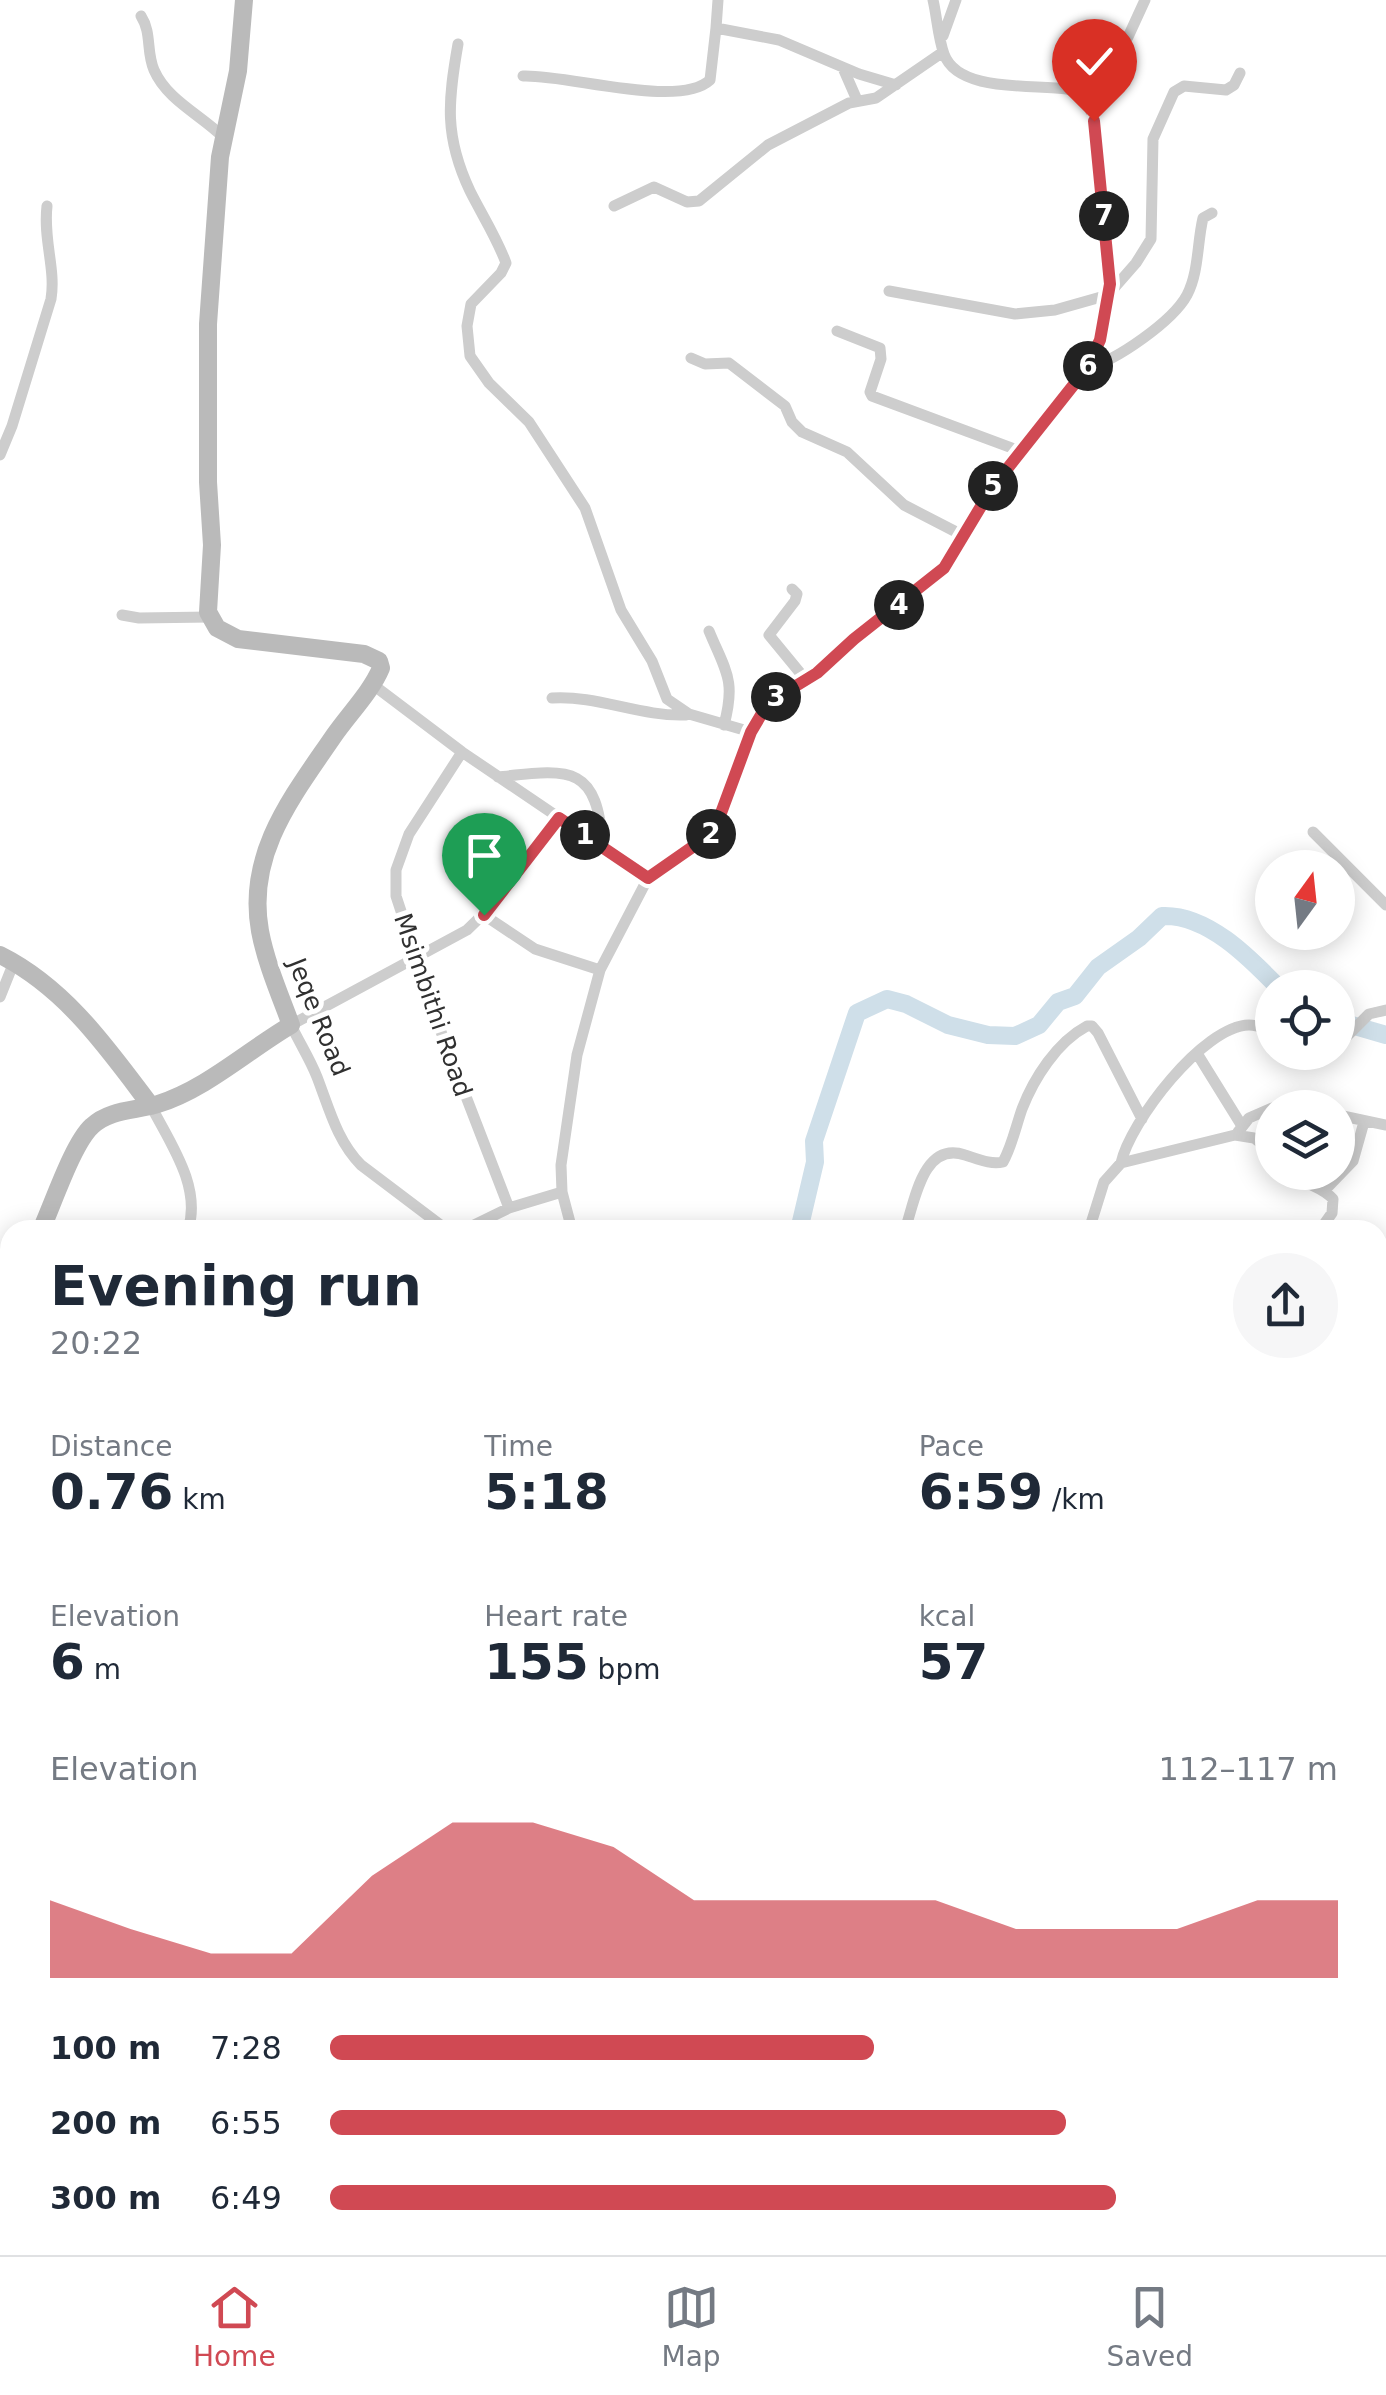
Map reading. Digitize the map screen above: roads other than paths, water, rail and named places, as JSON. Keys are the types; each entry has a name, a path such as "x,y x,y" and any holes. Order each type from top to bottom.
{"street":[{"path":"524,76 560,78 633,92 700,87 710,80 718,0"},
{"path":"569,1220 562,1192 562,1154 573,1071 600,970 648,878 714,832 751,732 768,703 806,680 934,578 992,488 1087,368 1100,340 1108,295 1108,251 1092,112 1083,96 1061,88 970,78 952,68 942,46 934,0"},
{"path":"614,206 654,187 687,202 700,201 768,145 856,100 873,99 942,46 956,0"},
{"path":"1061,88 1128,36 1145,0"},
{"path":"243,2 238,71 223,136 208,324 210,617 219,630 238,639 376,658 381,666 372,684 462,752 648,878"},
{"path":"141,16 149,33 151,61 160,81 223,136"},
{"path":"716,28 778,40 843,68 896,85"},
{"path":"458,44 448,104 456,154 506,262 501,273 471,304 467,326 470,356 489,383 528,422 573,486 591,521 625,619 652,661 668,699 689,714"},
{"path":"843,68 856,100"},
{"path":"889,291 1015,314 1056,310 1108,295 1150,239 1153,138 1174,92 1184,86 1226,90 1234,85 1240,72"},
{"path":"0,454 51,299 47,206"},
{"path":"1087,368 1114,358 1180,304 1192,279 1203,218 1212,213"},
{"path":"837,331 880,348 872,396 1020,451"},
{"path":"692,358 705,364 729,362 784,405 802,432 846,452 904,505 964,536"},
{"path":"792,589 796,594 794,601 769,635 806,680"},
{"path":"122,615 210,617"},
{"path":"710,631 732,695 724,725"},
{"name":"Jeqe Road","path":"372,684 290,800 270,838 260,865 257,892 260,930 290,1025 314,1071 339,1136 360,1165 434,1220"},
{"path":"552,698 689,714 751,732"},
{"name":"Msimbithi Road","path":"462,752 418,817 396,870 399,909 438,1024 509,1208"},
{"path":"498,777 558,771 581,780 600,808 604,848"},
{"path":"45,1220 80,1143 93,1124 187,1091 290,1025 467,930 484,915 559,818"},
{"path":"1313,832 1386,905"},
{"path":"484,915 535,950 600,970"},
{"path":"0,997 7,958 42,980 82,1019 151,1106 190,1191 190,1220"},
{"path":"1355,1028 1369,1014 1386,1010"},
{"path":"908,1220 921,1180 941,1154 951,1151 994,1164 1003,1162 1041,1074 1060,1048 1087,1026 1098,1032 1142,1119"},
{"path":"1092,1220 1104,1182 1121,1163 1127,1141 1166,1083 1198,1054 1235,1029 1255,1026"},
{"path":"1198,1054 1238,1131 1255,1139"},
{"path":"1121,1163 1238,1131 1255,1115"},
{"path":"1355,1120 1386,1126"},
{"path":"1355,1154 1364,1122"},
{"path":"1324,1190 1334,1208 1326,1220"},
{"path":"484,1220 562,1192"}],"waterway":[{"path":"801,1220 815,1162 814,1141 857,1013 887,999 948,1025 988,1035 1015,1036 1039,1025 1058,1002 1075,996 1098,967 1162,916 1179,917 1211,930 1261,970"},
{"path":"1355,1026 1386,1035"}]}
